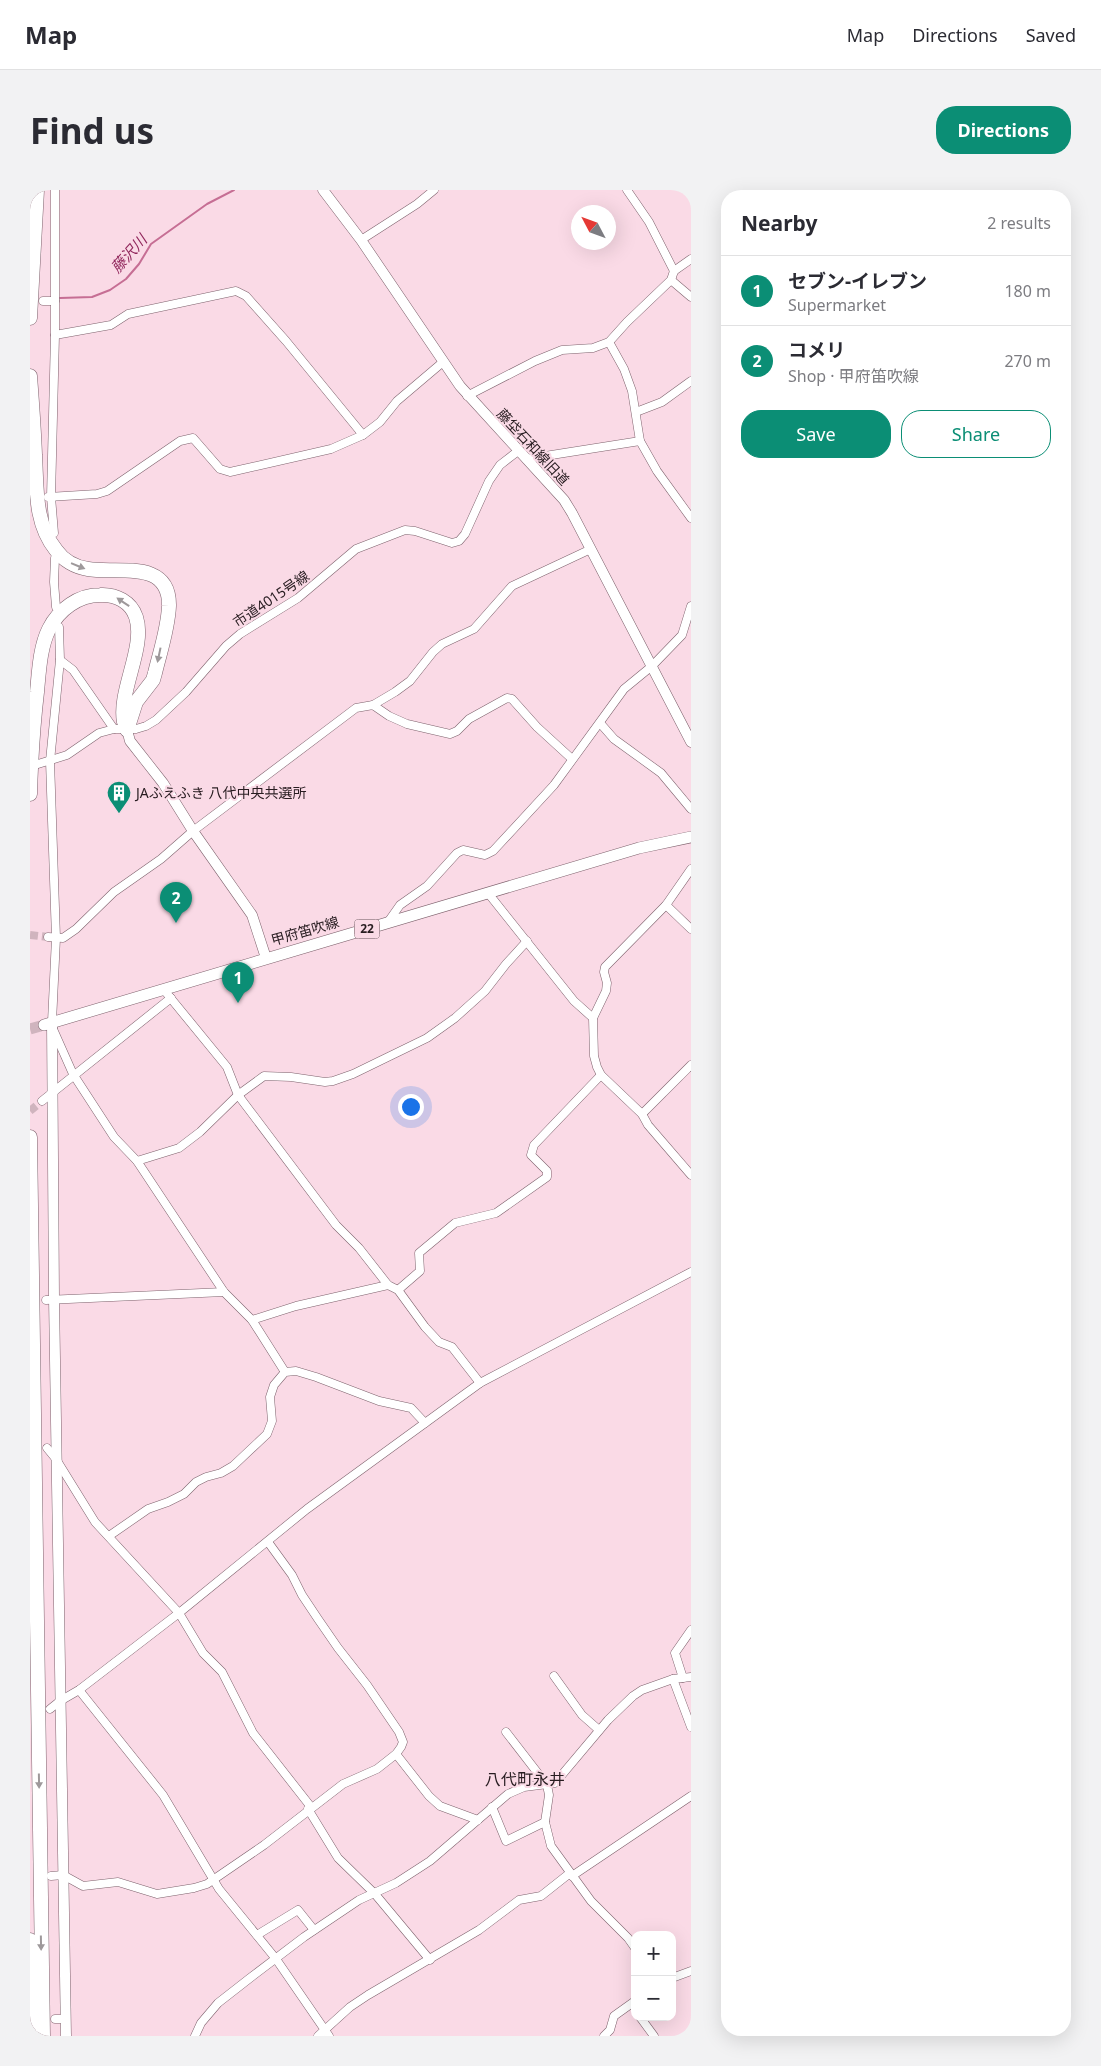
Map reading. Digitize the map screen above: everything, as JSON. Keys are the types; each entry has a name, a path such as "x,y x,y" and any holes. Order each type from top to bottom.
{"highway":[{"path":"30,318 36,190"},
{"path":"30,376 37,497 40,517 49,541 66,560 80,567 99,570 131,569 142,571 158,580 168,596 167,618 153,680 136,702 120,729"},
{"path":"30,794 33,728 39,666 45,638 49,628 62,610 88,596 105,595 121,599 133,610 137,618 138,636 120,729"},
{"path":"30,1137 43,2036"},
{"path":"30,1940 32,2036"}],"main road":[{"name":"甲府笛吹線","path":"50,1025 167,994 266,958 639,848 691,837"}],"street":[{"path":"54,533 49,497 55,335 55,190"},
{"name":"藤垈石和線旧道","path":"323,190 361,240 467,396 564,500 691,742"},
{"path":"361,240 417,204 434,190"},
{"path":"627,190 649,222 674,271"},
{"path":"467,396 535,361 562,350 593,348 609,342 670,280 674,271 691,259"},
{"path":"670,280 691,297"},
{"path":"55,335 111,325 128,314 236,291 246,296 286,341 363,435"},
{"path":"43,301 55,301"},
{"path":"609,342 624,369 632,391 640,441 657,471 691,518"},
{"path":"49,497 97,494 107,491 180,441 193,438 220,469 230,472 331,449 363,435 380,422 397,401 443,362"},
{"path":"636,412 662,402 691,381"},
{"path":"526,459 640,441"},
{"name":"市道4015号線","path":"120,729 146,726 156,720 186,692 226,646 240,634 298,598 356,549 405,530 415,531 452,543 459,541 465,534 488,481 500,465 518,451"},
{"path":"52,937 63,938 76,929 114,892 161,859 193,831 356,708 372,705 410,681 433,652 442,644 474,629 512,586 591,549"},
{"path":"55,558 56,607"},
{"path":"388,922 400,905 427,886 457,853 463,850 485,855 493,851 554,785 624,689 652,666 682,635 691,606"},
{"path":"59,627 60,660 50,761 52,937 50,1025 52,1091 50,1299 56,1458 63,1875 60,2019 66,2036"},
{"path":"60,660 73,670 163,783 193,831 252,915 266,958"},
{"path":"372,705 389,716 407,724 450,734 458,731 469,719 507,698 512,699 536,728 572,759"},
{"path":"600,723 614,738 661,773 691,809"},
{"path":"38,764 67,755 99,733 120,729"},
{"path":"691,869 666,905 605,967 606,992 593,1018 594,1056 601,1075 642,1114 648,1125 691,1175"},
{"path":"488,893 574,1001 593,1018"},
{"path":"666,905 691,929"},
{"path":"137,1161 179,1148 200,1132 238,1095 264,1076 291,1077 325,1082 353,1074 427,1038 455,1018 485,991 506,964 528,942"},
{"path":"42,1101 167,994 226,1067 238,1095 336,1225 359,1248 388,1285 398,1290 425,1327 439,1342 452,1347 480,1383"},
{"path":"50,1025 73,1074 114,1137 137,1161 224,1292 252,1320 285,1372"},
{"path":"642,1114 691,1065"},
{"path":"398,1290 420,1271 419,1252 426,1245 456,1223 496,1214 546,1177 546,1171 531,1155 534,1146 601,1075"},
{"path":"50,1709 79,1690 179,1613 307,1509 480,1383 691,1272"},
{"path":"252,1320 296,1306 388,1285"},
{"path":"50,1299 224,1292"},
{"path":"109,1536 148,1509 184,1494 201,1480 221,1473 232,1466 267,1434 272,1421 270,1397 274,1385 285,1372 296,1371 379,1401 411,1408 425,1423"},
{"path":"47,1448 56,1458 95,1522 179,1613 204,1653 222,1672 253,1733 309,1808 338,1858 375,1894 430,1960"},
{"path":"51,1876 63,1875 83,1886 118,1882 157,1894 208,1884 264,1845 309,1808 343,1784 378,1769 396,1754 403,1742 399,1732 367,1684 323,1626 302,1595 292,1575 268,1542"},
{"path":"195,2036 201,2023 218,2003 314,1930 358,1900 396,1883 430,1861 508,1794 524,1787 555,1783 599,1730 637,1693 673,1679 687,1678 675,1653 691,1630"},
{"path":"554,1676 582,1715 599,1730"},
{"path":"673,1679 691,1727"},
{"path":"79,1690 163,1795 213,1879 276,1959 329,2036"},
{"path":"506,1732 547,1785 549,1795 545,1822 551,1846 591,1901 631,1942"},
{"path":"396,1754 429,1796 440,1806 478,1820"},
{"path":"318,2036 350,2007 368,1995 479,1930 519,1900 541,1896 571,1874 691,1796"},
{"path":"492,1807 506,1841 545,1822"},
{"path":"257,1935 298,1910 314,1930"},
{"path":"676,1977 691,1971"},
{"path":"604,2036 610,2030 614,2016 631,2006"},
{"path":"643,2021 654,2036"}],"waterway":[{"name":"藤沢川","path":"60,298 92,297 110,290 126,279 139,264 151,244 207,204 234,190"}],"tunnel":[{"path":"30,935 48,937"},
{"path":"30,1029 44,1025"},
{"path":"30,1111 42,1101"}],"place":[{"name":"JAふえふき 八代中央共選所","path":"119,814"},
{"name":"コメリ","path":"176,923"},
{"name":"セブン-イレブン","path":"238,1003"}],"district":[{"name":"八代町永井","path":"525,1779"}]}
